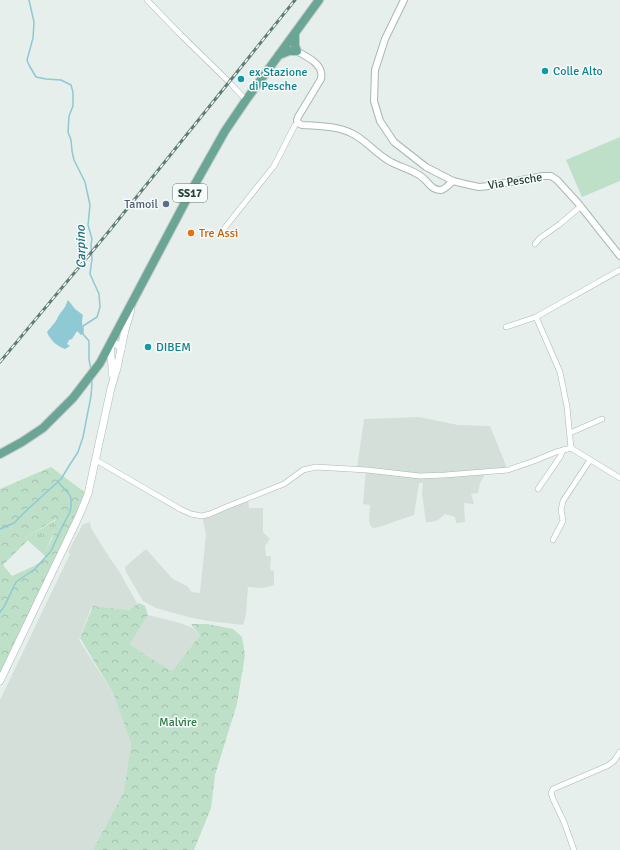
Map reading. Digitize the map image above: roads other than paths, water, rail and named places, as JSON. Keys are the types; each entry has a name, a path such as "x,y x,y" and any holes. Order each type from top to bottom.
{"main road":[{"name":"SS17","path":"0,454 43,428 73,398 100,363 194,186 225,131 278,55 319,0"},
{"path":"278,55 289,50 297,51 295,46 295,33"},
{"path":"0,681 79,516 88,494 125,330 140,288"},
{"path":"111,388 112,367 110,344 115,343 119,345 121,349"},
{"path":"100,363 105,360 109,362 112,367"}],"street":[{"path":"147,0 230,82 246,100"},
{"name":"Via Pesche","path":"404,0 385,40 375,70 374,101 380,121 394,142 426,167 453,181 478,187 551,176 557,180 580,206 620,256"},
{"path":"297,51 312,60 321,72 321,79 298,116 298,124"},
{"path":"298,124 328,127 344,130 354,134 391,162 421,176 434,189 442,190 453,181"},
{"path":"223,230 274,166 295,125 298,124"},
{"path":"534,244 540,238 556,228 580,206"},
{"path":"506,327 536,317 620,270"},
{"path":"536,317 560,372 567,407 571,448"},
{"path":"570,433 602,419"},
{"path":"96,460 180,509 191,514 202,516 282,485 303,470 316,467 366,470 420,476 445,475 508,470 571,448 620,478"},
{"path":"538,489 560,457 563,450"},
{"path":"553,540 563,521 561,510 563,501 590,460"},
{"path":"574,850 564,822 551,793 553,789 614,762 620,752"}],"water":[{"path":"68,300 75,309 83,315 83,334 81,335 77,331 67,344 70,346 65,349 54,342 47,332 56,321"}],"waterway":[{"name":"Carpino","path":"29,0 34,22 33,38 27,60 29,65 36,77 61,80 71,85 73,92 73,106 69,116 68,132 71,140 74,160 85,182 90,205 88,225 92,239 90,274 99,294 100,307 97,317 83,326 83,334 89,341 89,359 91,370"},
{"name":"Carpino","path":"0,529 14,523 61,479 78,452 83,437 91,396 92,379"},
{"path":"0,612 16,582 35,569 51,551 70,512 71,498 58,482"}],"railway":[{"path":"0,362 110,230 295,0"}],"place":[{"name":"Colle Alto","path":"545,71"},
{"name":"ex Stazione di Pesche","path":"241,79"},
{"name":"Tamoil","path":"166,204"},
{"name":"Tre Assi","path":"191,233"},
{"name":"DIBEM","path":"148,347"}],"park label":[{"name":"Malvire","path":"178,722"}]}
